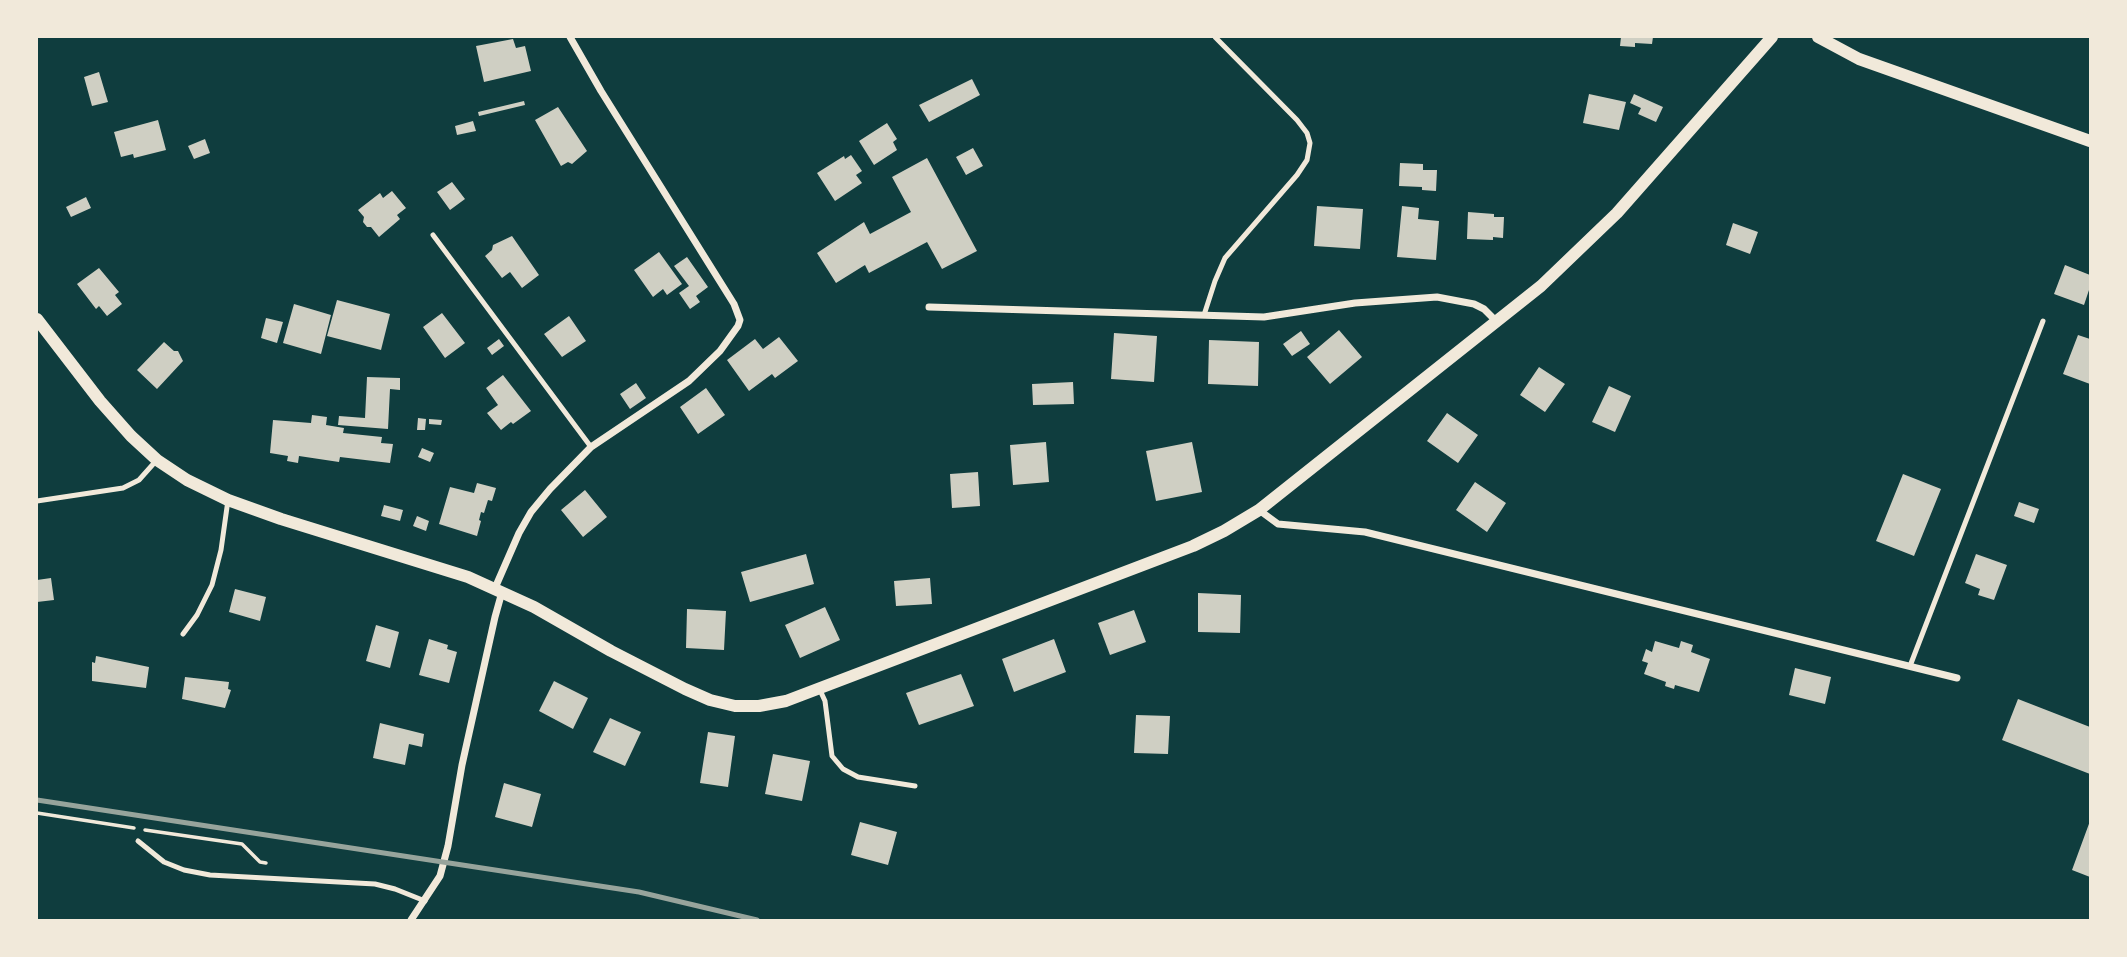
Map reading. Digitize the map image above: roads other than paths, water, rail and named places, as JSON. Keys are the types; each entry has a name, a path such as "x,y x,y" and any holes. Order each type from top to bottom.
{"street":[{"path":"411,920 440,876 499,590 519,533 531,512 550,489 591,447 689,381 720,351 740,320 734,304 570,37"},
{"path":"37,319 100,401 131,436 157,460 187,480 228,500 281,519 439,566 499,590 611,651 710,700 735,706 759,706 786,701 1193,546 1259,510 1541,286 1618,213 1772,37"},
{"path":"1818,37 1859,60 2090,141"},
{"path":"929,307 1264,317 1355,303 1437,297 1474,304 1484,309 1497,323"},
{"path":"1259,510 1279,524 1365,532 1957,678"}],"lane":[{"path":"1204,315 1225,258 1297,176 1307,160 1310,143 1307,133 1297,120 1215,37"},
{"path":"433,234 591,447"},
{"path":"1910,666 2043,321"},
{"path":"37,501 123,488 139,480 157,460"},
{"path":"183,634 197,615 212,585 221,550 228,500"},
{"path":"819,688 825,701 832,756 843,769 858,778 915,786"},
{"path":"138,841 164,862 210,876 374,884 425,901"}],"railway":[{"path":"37,800 639,892 757,920"}]}
